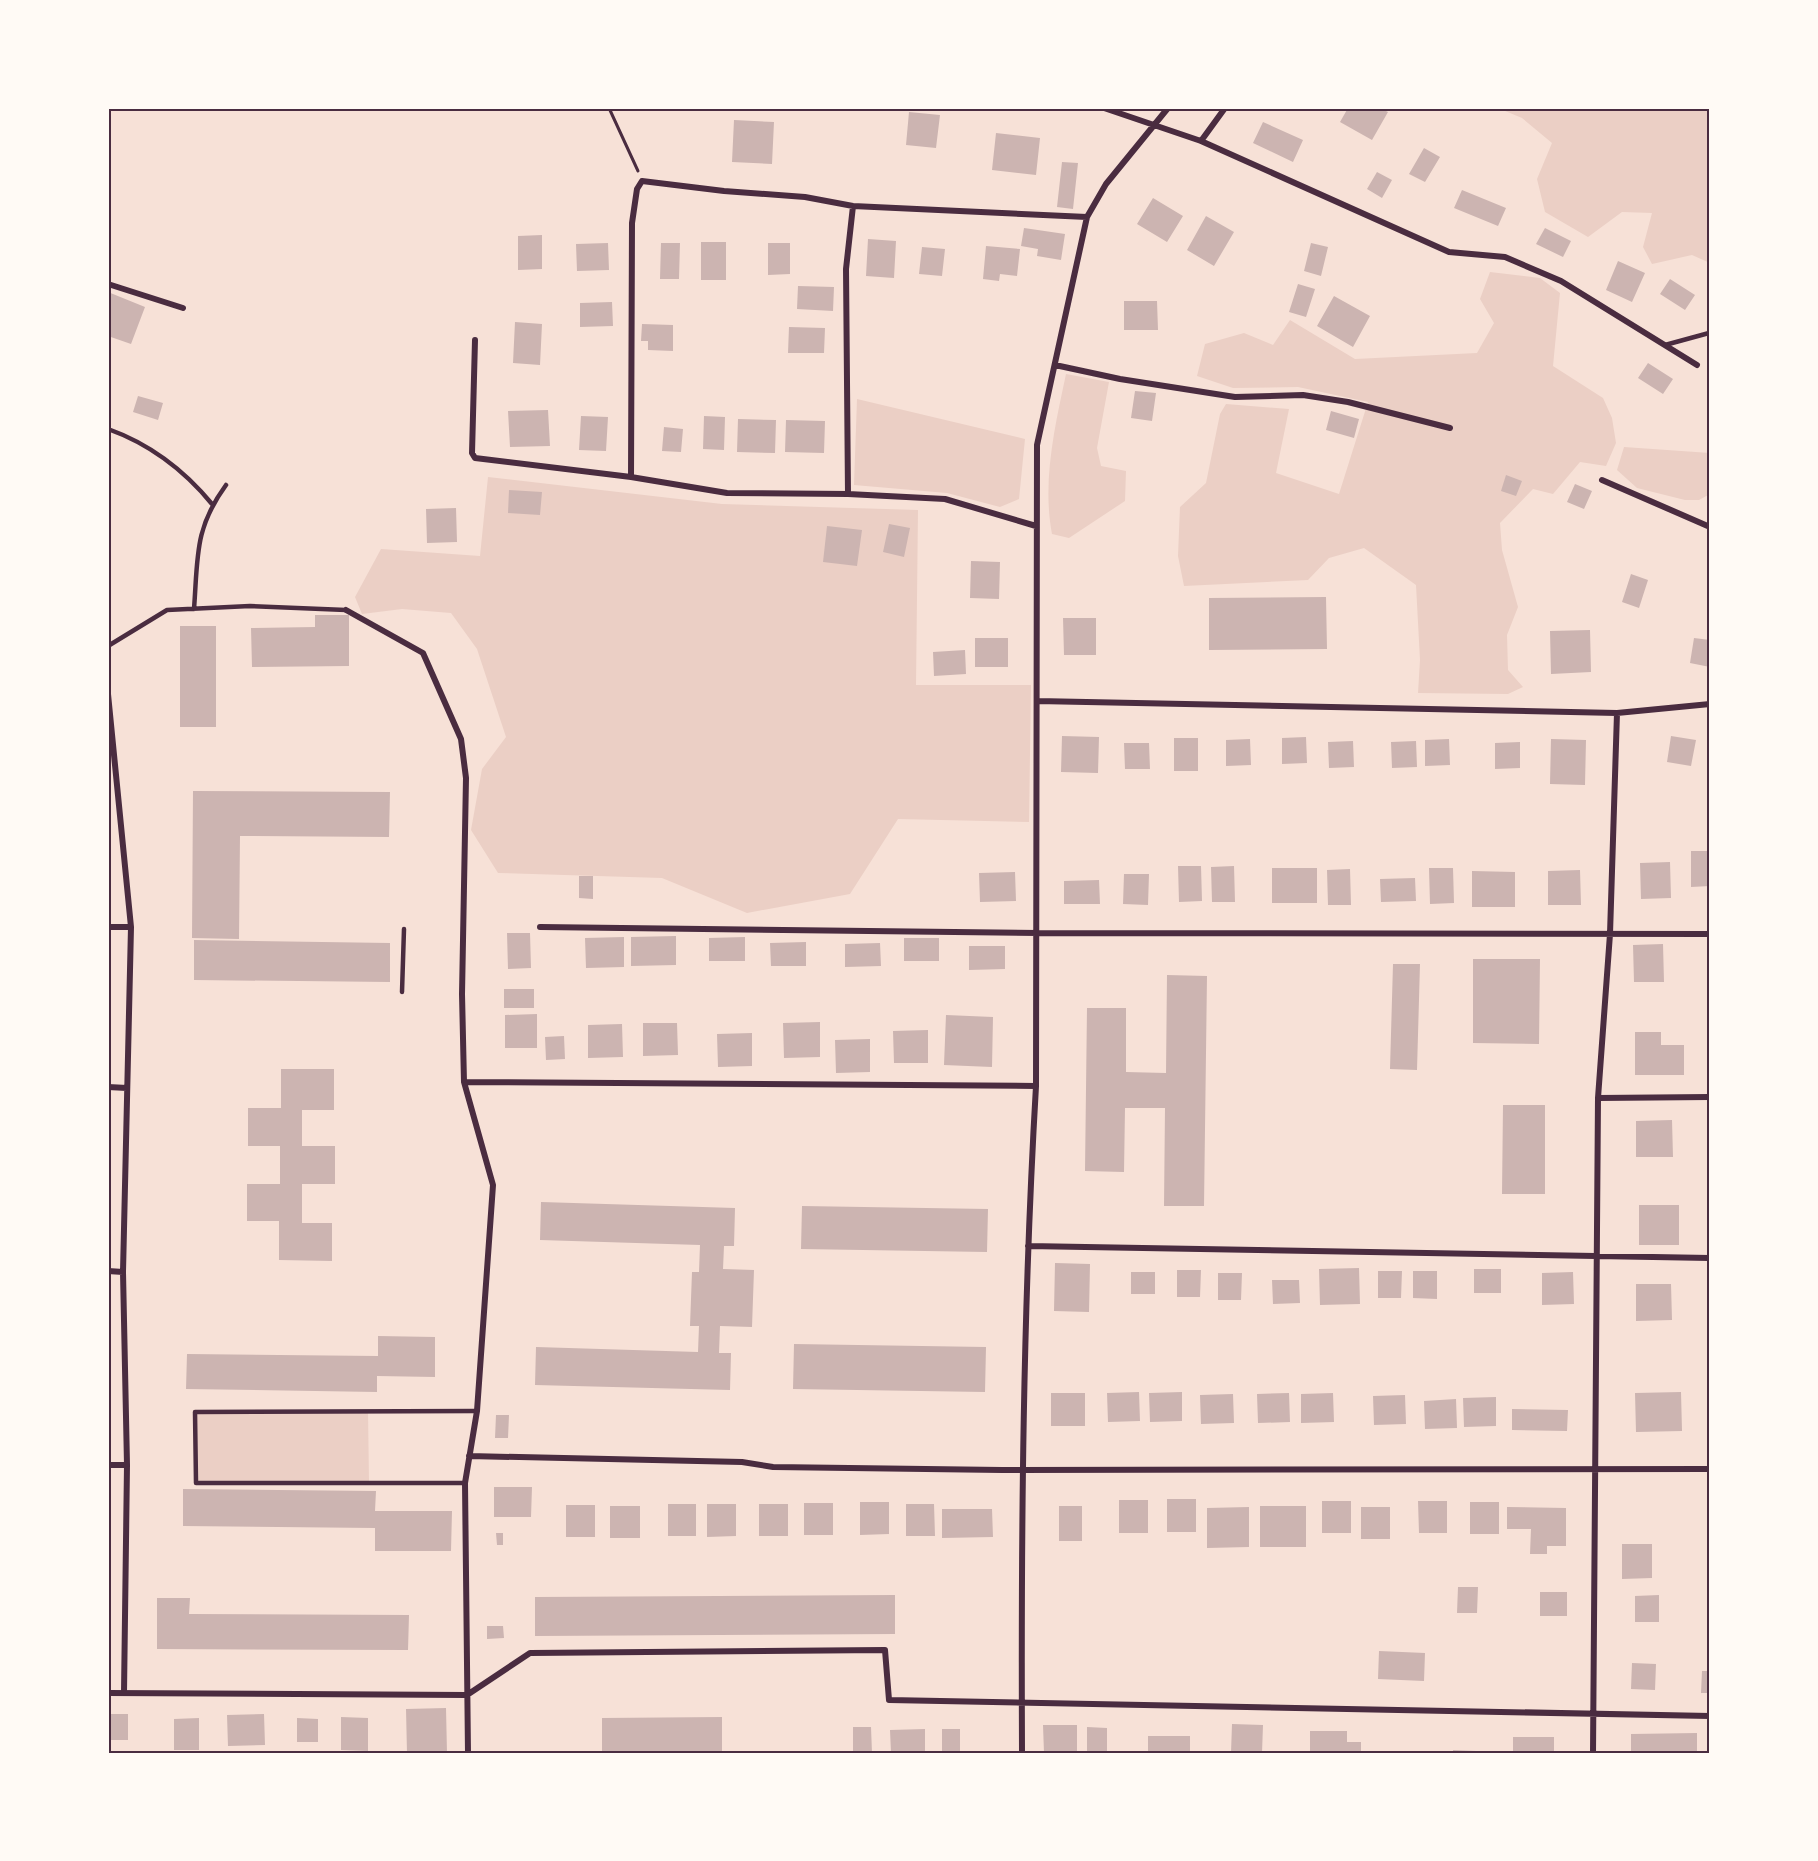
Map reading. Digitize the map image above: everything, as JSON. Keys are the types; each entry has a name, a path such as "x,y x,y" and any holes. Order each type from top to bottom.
{"street":[{"path":"1104,108 1201,141 1449,252 1505,257 1562,281 1697,365"},
{"path":"1022,1753 1022,1469 1028,1246 1036,1086 1038,933 1037,445 1087,216 1106,183 1168,108"},
{"path":"1201,141 1226,108"},
{"path":"631,477 632,224 635,196 642,181 724,191 805,197 853,206 1087,216"},
{"path":"848,494 846,269 853,206"},
{"path":"108,284 183,308"},
{"path":"475,340 472,453 475,458 631,477 727,493 848,494 945,499 1036,526"},
{"path":"1055,365 1120,379 1235,397 1303,395 1348,402 1449,428"},
{"path":"1602,480 1710,527"},
{"path":"346,610 423,653 461,739 466,778 462,994 464,1082 493,1185 477,1411 465,1483 468,1753"},
{"path":"108,694 131,927 123,1272 127,1465 124,1693"},
{"path":"1037,701 1617,713 1710,704"},
{"path":"1593,1753 1598,1098 1610,934 1617,713"},
{"path":"108,927 131,927"},
{"path":"540,927 1038,933 1710,934"},
{"path":"464,1082 1036,1086"},
{"path":"108,1088 127,1088"},
{"path":"1598,1098 1710,1097"},
{"path":"1028,1246 1710,1258"},
{"path":"108,1271 123,1272"},
{"path":"469,1456 742,1462 773,1467 1710,1468"},
{"path":"108,1465 127,1465"},
{"path":"108,1693 467,1695 530,1653 885,1650 889,1700 1022,1700 1710,1716"}],"lane":[{"path":"1665,345 1709,333"},
{"path":"108,429 140,442 190,477 212,504"},
{"path":"194,609 200,533 212,504 226,485"},
{"path":"108,646 167,610 250,606 346,610"},
{"path":"402,992 404,929"},
{"path":"465,1483 196,1483 195,1412 477,1411"}],"path":[{"path":"609,108 642,181"}],"shaded area":[{"path":"1498,108 1710,108 1710,263 1692,255 1652,264 1643,247 1652,213 1622,212 1588,237 1545,212 1537,179 1552,143 1522,118"},
{"path":"1490,272 1540,278 1560,293 1553,366 1603,398 1612,418 1616,443 1606,466 1580,462 1553,494 1533,489 1500,523 1502,550 1518,607 1507,635 1508,670 1523,687 1508,694 1418,693 1420,660 1416,585 1364,548 1329,558 1308,580 1184,586 1178,556 1180,507 1206,483 1220,414 1226,404 1289,409 1276,473 1339,494 1368,402 1298,387 1233,388 1197,376 1205,344 1244,333 1273,345 1290,320 1355,359 1477,353 1494,323 1480,299"},
{"path":"1066,374 1109,382 1097,448 1101,466 1126,471 1125,501 1069,538 1052,534 1048,494 1051,454"},
{"path":"857,399 1025,439 1019,499 1000,507 947,493 854,485"},
{"path":"1624,447 1710,453 1710,494 1699,500 1685,500 1637,488 1617,470"},
{"path":"488,477 722,504 918,510 916,685 1031,685 1029,822 898,819 850,894 747,913 662,878 498,873 471,830 482,769 506,737 477,649 451,613 402,609 362,614 355,597 381,549 480,556"},
{"path":"368,1411 369,1482 196,1483 195,1412"}],"building":[{"path":"1348,108 1380,108 1388,112 1372,140 1340,122"},
{"path":"909,112 940,115 936,148 906,145"},
{"path":"734,120 774,122 772,164 732,162"},
{"path":"1263,122 1303,140 1293,162 1253,143"},
{"path":"996,133 1040,138 1036,175 992,170"},
{"path":"1424,148 1440,157 1425,182 1409,174"},
{"path":"1062,162 1078,163 1073,209 1057,207"},
{"path":"1377,172 1392,180 1382,198 1367,189"},
{"path":"1462,190 1506,208 1498,226 1454,208"},
{"path":"1153,198 1183,216 1167,242 1137,224"},
{"path":"1206,216 1234,232 1214,266 1187,250"},
{"path":"1024,228 1065,234 1061,260 1037,256 1038,249 1021,246"},
{"path":"1545,228 1571,241 1563,257 1536,244"},
{"path":"542,235 542,269 518,270 518,236"},
{"path":"868,239 896,241 894,278 866,276"},
{"path":"701,242 726,242 726,280 701,280"},
{"path":"608,243 609,270 577,271 576,244"},
{"path":"661,243 680,243 679,279 660,279"},
{"path":"768,243 790,243 790,274 768,275"},
{"path":"1311,243 1328,247 1321,276 1304,271"},
{"path":"986,246 1020,249 1017,276 1000,274 999,281 983,279"},
{"path":"922,247 945,249 942,276 919,274"},
{"path":"1618,261 1645,273 1632,302 1606,290"},
{"path":"1670,279 1695,295 1685,310 1660,294"},
{"path":"1298,284 1315,289 1306,317 1289,312"},
{"path":"798,286 834,287 833,311 797,309"},
{"path":"108,292 145,307 131,344 108,336"},
{"path":"1334,296 1370,316 1353,347 1317,326"},
{"path":"1124,301 1157,301 1158,330 1124,330"},
{"path":"612,302 613,326 580,327 580,303"},
{"path":"515,322 542,324 540,365 513,363"},
{"path":"642,324 673,325 673,351 648,350 648,341 641,341"},
{"path":"789,327 825,328 824,353 788,353"},
{"path":"1648,363 1673,379 1663,394 1638,378"},
{"path":"1135,391 1156,393 1152,421 1131,418"},
{"path":"138,396 163,403 158,420 133,412"},
{"path":"548,410 550,446 510,447 508,411"},
{"path":"1331,411 1359,419 1354,438 1326,430"},
{"path":"581,416 608,417 606,451 579,450"},
{"path":"704,416 725,417 724,450 703,449"},
{"path":"738,419 776,420 775,453 737,452"},
{"path":"786,420 825,421 824,453 785,452"},
{"path":"664,427 683,429 681,452 662,451"},
{"path":"1506,475 1522,481 1516,496 1501,491"},
{"path":"1575,484 1592,491 1584,509 1567,502"},
{"path":"509,490 542,492 540,515 508,513"},
{"path":"456,508 457,542 427,543 426,509"},
{"path":"889,524 910,528 904,557 883,552"},
{"path":"827,526 862,530 857,566 823,562"},
{"path":"971,561 1000,562 999,599 970,598"},
{"path":"1631,574 1648,580 1639,608 1622,602"},
{"path":"1326,597 1327,649 1209,650 1209,598"},
{"path":"315,615 349,615 349,666 252,667 251,628 315,627"},
{"path":"1063,618 1096,618 1096,655 1064,655"},
{"path":"180,626 216,626 216,727 180,727"},
{"path":"1590,630 1591,672 1551,674 1550,631"},
{"path":"975,638 1008,638 1008,667 975,667"},
{"path":"1694,638 1710,640 1710,667 1690,663"},
{"path":"965,650 966,674 934,676 933,652"},
{"path":"1062,736 1099,737 1098,773 1061,772"},
{"path":"1671,736 1696,740 1691,766 1667,762"},
{"path":"1306,737 1307,763 1282,764 1282,738"},
{"path":"1174,738 1198,738 1198,771 1174,771"},
{"path":"1250,739 1251,765 1226,766 1226,740"},
{"path":"1449,739 1450,765 1425,766 1425,740"},
{"path":"1551,739 1586,740 1585,785 1550,784"},
{"path":"1353,741 1354,767 1329,768 1328,742"},
{"path":"1416,741 1417,767 1392,768 1391,742"},
{"path":"1520,742 1520,768 1495,769 1495,743"},
{"path":"1124,743 1149,743 1150,769 1125,769"},
{"path":"193,791 390,792 389,837 240,836 239,939 192,938"},
{"path":"1691,851 1710,851 1710,886 1691,887"},
{"path":"1670,862 1671,898 1641,899 1640,863"},
{"path":"1178,866 1201,866 1202,901 1179,902"},
{"path":"1234,866 1235,902 1212,902 1211,867"},
{"path":"1272,868 1317,868 1317,903 1272,903"},
{"path":"1429,868 1453,868 1454,903 1430,904"},
{"path":"1350,869 1351,905 1328,905 1327,870"},
{"path":"1580,870 1581,905 1548,905 1548,871"},
{"path":"1472,871 1515,872 1515,907 1472,907"},
{"path":"1015,872 1016,901 980,902 979,873"},
{"path":"1124,874 1149,874 1148,905 1123,904"},
{"path":"579,876 593,876 593,899 579,898"},
{"path":"1415,878 1416,901 1381,902 1380,879"},
{"path":"1099,880 1100,904 1064,904 1064,881"},
{"path":"507,933 530,933 531,968 508,969"},
{"path":"676,936 676,965 631,966 631,937"},
{"path":"624,937 624,967 586,968 585,938"},
{"path":"745,937 745,961 709,961 709,938"},
{"path":"904,938 939,938 939,961 904,961"},
{"path":"194,940 390,943 390,982 194,980"},
{"path":"806,942 806,966 771,966 770,943"},
{"path":"880,943 881,966 845,967 845,944"},
{"path":"1663,944 1664,982 1634,982 1633,945"},
{"path":"969,946 1005,946 1005,969 969,970"},
{"path":"1473,959 1540,959 1539,1044 1473,1043"},
{"path":"1393,964 1420,964 1417,1070 1390,1069"},
{"path":"1167,975 1207,976 1204,1206 1164,1206 1165,1108 1125,1108 1124,1172 1085,1171 1087,1008 1126,1008 1126,1072 1166,1073"},
{"path":"504,989 534,989 534,1008 504,1008"},
{"path":"537,1014 537,1048 505,1048 505,1015"},
{"path":"946,1015 993,1017 992,1067 944,1065"},
{"path":"820,1022 820,1057 784,1058 783,1023"},
{"path":"643,1023 677,1023 678,1055 643,1056"},
{"path":"622,1024 623,1057 588,1058 588,1025"},
{"path":"928,1030 928,1063 894,1063 893,1031"},
{"path":"1635,1032 1661,1032 1661,1045 1684,1045 1684,1075 1635,1075"},
{"path":"752,1033 752,1066 718,1067 717,1034"},
{"path":"564,1036 565,1059 546,1060 545,1037"},
{"path":"870,1039 870,1072 836,1073 835,1040"},
{"path":"281,1069 334,1069 334,1110 302,1110 302,1146 335,1146 335,1184 302,1184 302,1223 332,1223 332,1261 279,1260 279,1221 247,1221 247,1184 280,1184 280,1146 248,1146 248,1108 281,1108"},
{"path":"1503,1105 1545,1105 1545,1194 1502,1194"},
{"path":"1672,1120 1673,1157 1636,1157 1636,1121"},
{"path":"541,1202 735,1208 734,1246 724,1246 723,1269 754,1270 752,1327 720,1326 719,1353 731,1353 730,1390 535,1385 536,1347 698,1352 699,1326 690,1326 692,1272 699,1272 700,1245 540,1240"},
{"path":"1639,1205 1679,1205 1679,1245 1639,1245"},
{"path":"802,1206 988,1209 987,1252 801,1249"},
{"path":"1055,1263 1090,1264 1089,1312 1054,1311"},
{"path":"1359,1268 1360,1304 1320,1305 1319,1269"},
{"path":"1474,1269 1501,1269 1501,1293 1474,1293"},
{"path":"1177,1270 1201,1270 1200,1297 1177,1297"},
{"path":"1378,1271 1402,1271 1401,1298 1378,1298"},
{"path":"1413,1271 1437,1271 1437,1299 1413,1298"},
{"path":"1131,1272 1155,1272 1155,1294 1131,1294"},
{"path":"1573,1272 1574,1304 1542,1305 1542,1273"},
{"path":"1218,1273 1242,1273 1241,1300 1218,1300"},
{"path":"1708,1273 1710,1273 1710,1300 1708,1300"},
{"path":"1272,1280 1299,1280 1300,1303 1273,1304"},
{"path":"1636,1284 1671,1284 1672,1320 1636,1321"},
{"path":"378,1336 435,1337 435,1377 377,1376 377,1392 186,1389 187,1354 378,1356"},
{"path":"794,1344 986,1347 985,1392 793,1389"},
{"path":"1139,1392 1140,1421 1108,1422 1107,1393"},
{"path":"1182,1392 1182,1421 1150,1422 1149,1393"},
{"path":"1681,1392 1682,1431 1636,1432 1635,1393"},
{"path":"1051,1393 1085,1393 1085,1426 1051,1426"},
{"path":"1289,1393 1290,1422 1258,1423 1257,1394"},
{"path":"1333,1393 1334,1422 1301,1423 1301,1394"},
{"path":"1233,1394 1234,1423 1201,1424 1200,1395"},
{"path":"1405,1395 1406,1424 1374,1425 1373,1396"},
{"path":"1496,1397 1496,1426 1464,1427 1463,1398"},
{"path":"1456,1399 1457,1428 1425,1429 1424,1401"},
{"path":"1512,1409 1568,1410 1567,1431 1512,1430"},
{"path":"496,1415 509,1415 508,1438 495,1438"},
{"path":"494,1487 532,1487 531,1517 494,1517"},
{"path":"183,1489 376,1491 375,1511 452,1511 451,1551 375,1551 375,1528 183,1526"},
{"path":"1167,1499 1196,1499 1196,1532 1167,1532"},
{"path":"1119,1500 1148,1500 1148,1533 1119,1533"},
{"path":"1322,1501 1351,1501 1351,1533 1322,1533"},
{"path":"1418,1501 1447,1501 1447,1533 1419,1533"},
{"path":"860,1502 889,1502 889,1534 860,1535"},
{"path":"1470,1502 1499,1502 1499,1534 1470,1534"},
{"path":"804,1503 833,1503 833,1535 804,1535"},
{"path":"668,1504 696,1504 696,1536 668,1536"},
{"path":"707,1504 736,1504 736,1536 707,1537"},
{"path":"759,1504 788,1504 788,1536 759,1536"},
{"path":"906,1504 934,1504 935,1536 906,1536"},
{"path":"566,1505 595,1505 595,1537 566,1537"},
{"path":"610,1506 640,1506 640,1538 610,1538"},
{"path":"1059,1506 1082,1506 1082,1541 1059,1541"},
{"path":"1260,1506 1306,1506 1306,1547 1260,1547"},
{"path":"1249,1507 1249,1547 1207,1548 1207,1508"},
{"path":"1361,1507 1390,1507 1390,1539 1361,1539"},
{"path":"1507,1507 1566,1508 1566,1546 1547,1546 1547,1554 1530,1554 1531,1529 1507,1529"},
{"path":"942,1509 992,1509 993,1537 942,1538"},
{"path":"496,1533 503,1533 503,1545 497,1545"},
{"path":"1622,1544 1652,1544 1652,1578 1622,1579"},
{"path":"1458,1587 1478,1587 1477,1613 1457,1613"},
{"path":"1540,1592 1567,1592 1567,1616 1540,1616"},
{"path":"895,1595 895,1634 535,1636 535,1597"},
{"path":"1659,1595 1659,1622 1635,1622 1635,1596"},
{"path":"157,1598 190,1598 189,1614 409,1615 408,1650 157,1649"},
{"path":"487,1626 503,1626 504,1638 487,1639"},
{"path":"1379,1651 1425,1653 1424,1681 1378,1679"},
{"path":"1632,1663 1656,1664 1655,1690 1631,1689"},
{"path":"1702,1671 1710,1671 1710,1693 1701,1693"},
{"path":"446,1708 447,1753 407,1753 406,1709"},
{"path":"108,1714 128,1714 128,1740 108,1740"},
{"path":"264,1714 265,1745 228,1746 227,1715"},
{"path":"341,1717 368,1718 368,1751 341,1750"},
{"path":"722,1717 722,1753 602,1753 602,1718"},
{"path":"199,1718 199,1750 174,1750 174,1719"},
{"path":"297,1718 318,1719 318,1742 297,1742"},
{"path":"1232,1724 1263,1725 1262,1753 1231,1753"},
{"path":"1043,1725 1077,1725 1077,1753 1044,1753"},
{"path":"853,1727 871,1727 872,1753 853,1753"},
{"path":"1087,1727 1107,1728 1107,1753 1087,1753"},
{"path":"925,1729 925,1753 891,1753 890,1730"},
{"path":"942,1729 960,1729 960,1753 942,1753"},
{"path":"1310,1731 1347,1731 1347,1742 1361,1742 1361,1753 1310,1753"},
{"path":"1697,1733 1697,1753 1631,1753 1631,1734"},
{"path":"1148,1736 1190,1736 1190,1753 1148,1753"},
{"path":"1513,1737 1554,1737 1554,1753 1513,1753"},
{"path":"1453,1750 1476,1751 1476,1753 1453,1753"}]}
